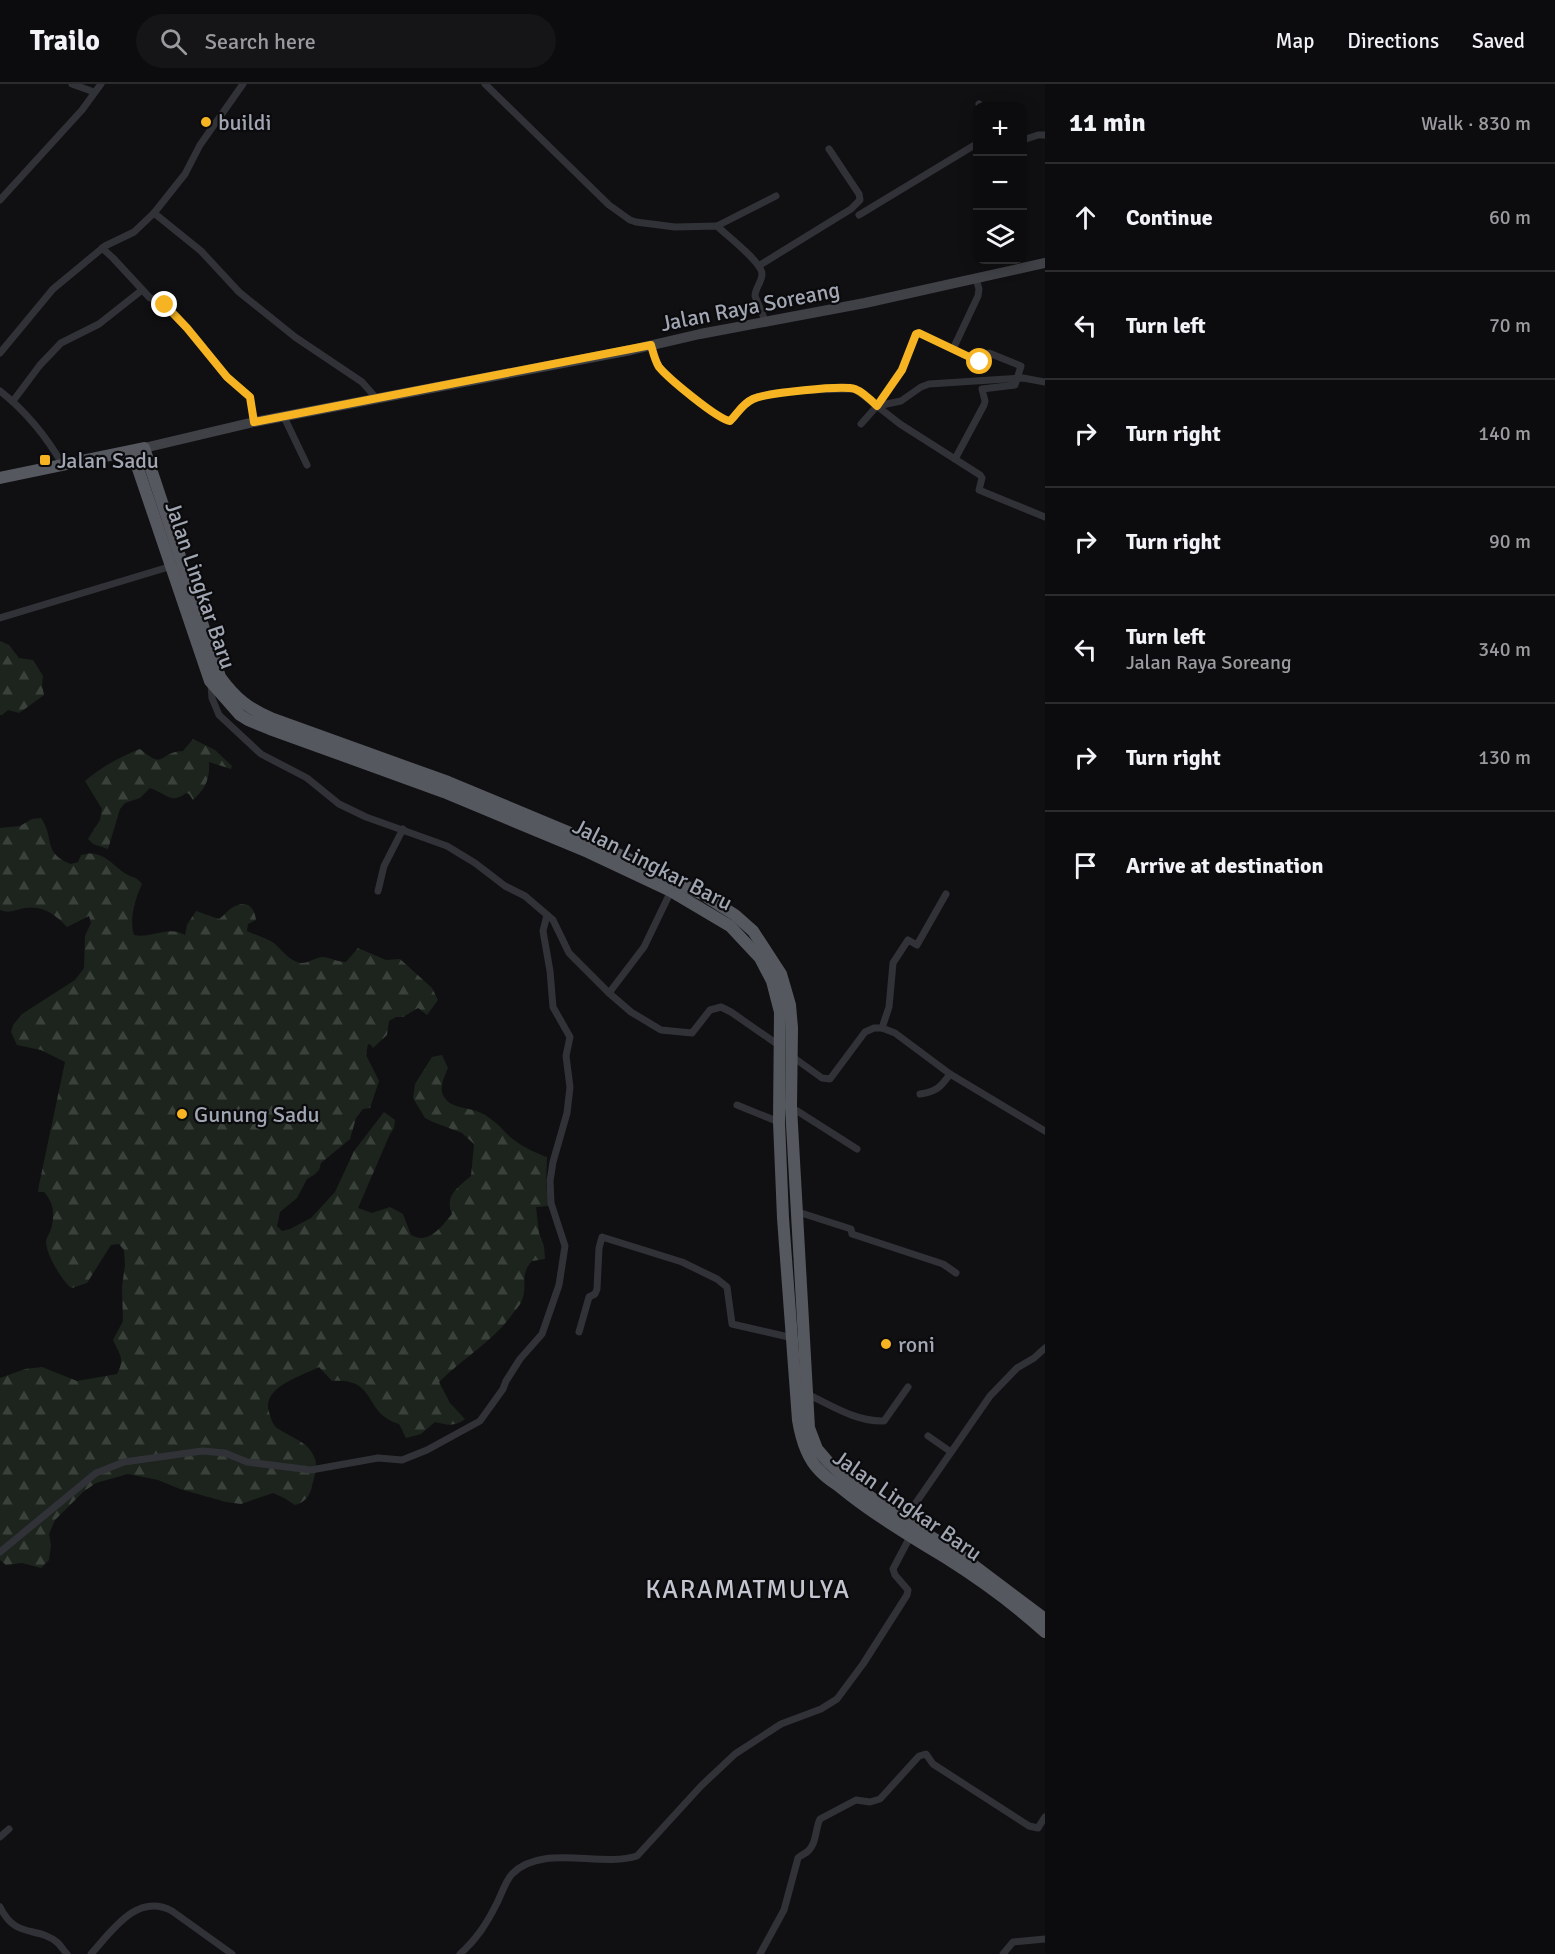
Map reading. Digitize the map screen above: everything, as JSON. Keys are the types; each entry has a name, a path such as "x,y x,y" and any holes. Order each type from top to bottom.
{"highway":[{"path":"0,478 138,449"},
{"name":"Jalan Lingkar Baru","path":"138,449 172,566 210,681 227,702 248,720 444,792 588,852 671,891 730,926 760,958 771,981 780,1012 779,1122 783,1218 801,1439 819,1470 850,1495 912,1532 1019,1609 1045,1632"},
{"name":"Jalan Lingkar Baru","path":"138,449 220,677 232,694 258,713 448,782 592,842 702,894 735,915 753,931 781,974 790,1005 791,1107 809,1428 817,1449 857,1488 904,1520 912,1532 956,1552 1045,1619"}],"main road":[{"name":"Jalan Raya Soreang","path":"138,449 254,422 765,323 1045,263"}],"street":[{"path":"72,84 94,92"},
{"path":"0,200 82,110 101,84"},
{"path":"0,353 53,288 102,248 134,232 154,213 185,174 200,145 243,84"},
{"path":"485,84 609,205 630,220 675,227 717,226 776,196"},
{"path":"1027,139 1045,135"},
{"path":"859,215 973,146"},
{"path":"760,266 851,209 860,200 859,194 829,149"},
{"path":"154,213 201,251 239,292 295,337 362,382 377,399"},
{"path":"717,226 760,266 762,276 755,296 765,323"},
{"path":"102,248 150,298 165,305 227,377 250,397 254,422"},
{"path":"953,349 978,296 979,289 976,279"},
{"path":"14,401 40,365 61,343 99,324 142,290"},
{"path":"861,424 880,403 902,370 916,334 922,333 977,362 989,353 1022,366 1012,386 982,389 984,405 955,459"},
{"path":"651,345 657,365 725,420 730,421 740,408 753,399 770,395 813,390 856,390 880,403 900,424 980,475 982,478 979,490 1045,517"},
{"path":"880,403 901,401 929,384 1027,378 1045,382"},
{"path":"0,391 30,417 48,440 63,465"},
{"path":"284,417 307,465"},
{"path":"0,618 172,566"},
{"path":"210,681 212,698 219,715 261,754 307,778 339,804 366,817 447,846 476,863 506,886 525,896 556,924 568,953 631,1012 661,1030 692,1033 710,1010 721,1007 780,1046 822,1078 830,1079 864,1032 870,1028 882,1028 895,1033 950,1074 1045,1131"},
{"path":"378,891 384,866 403,829"},
{"path":"609,993 644,947 671,891"},
{"path":"882,1028 889,1007 893,963 908,940 917,945 946,894"},
{"path":"0,1552 96,1473 124,1462 202,1451 225,1453 248,1462 311,1470 378,1458 402,1460 427,1450 480,1421 503,1389 520,1359 542,1334 558,1285 565,1253 551,1203 550,1181 567,1113 570,1087 566,1056 570,1037 553,1006 543,932 547,915"},
{"path":"920,1094 934,1092 940,1088 950,1074"},
{"path":"737,1105 779,1122"},
{"path":"791,1107 857,1149"},
{"path":"798,1212 849,1228 851,1234 942,1264 956,1273"},
{"path":"579,1332 589,1297 595,1294 597,1289 599,1248 602,1238 695,1268 727,1287 732,1324 793,1338"},
{"path":"904,1520 990,1396 1017,1368 1045,1348"},
{"path":"807,1394 859,1418 884,1421 908,1387"},
{"path":"928,1436 951,1452"},
{"path":"463,1951 476,1939 514,1872 528,1864 542,1860 585,1858 617,1861 637,1856 701,1786 735,1754 781,1724 821,1709 837,1699 857,1673 907,1595 908,1590 895,1575 893,1569 912,1532"},
{"path":"760,1954 784,1910 798,1858 814,1843 820,1819 856,1800 870,1802 880,1799 919,1756 926,1754 928,1760 942,1770 1029,1826 1038,1828 1045,1817"},
{"path":"0,1837 9,1829"},
{"path":"91,1954 134,1910 144,1906 155,1906 166,1907 232,1954"},
{"path":"0,1907 5,1917 21,1930 50,1938 57,1942 67,1954"},
{"path":"1003,1954 1013,1942 1045,1939"},
{"path":"463,1951 473,1954"}],"green space":[{"path":"0,641 9,645 19,658 33,660 43,676 44,695 19,713 8,710 0,715"},
{"path":"193,739 215,750 232,766 231,769 209,762 206,783 193,800 186,793 172,798 150,788 140,798 125,803 120,809 108,849 93,844 88,839 100,820 102,809 85,781 111,763 140,749 158,760 169,754 183,751"},
{"path":"41,818 52,850 62,860 71,864 78,862 81,855 99,855 109,860 125,874 140,881 142,884 132,916 134,935 172,931 185,935 187,925 196,911 219,919 235,906 244,904 251,907 256,920 248,924 247,931 271,941 296,962 309,962 323,957 346,962 358,948 386,960 400,959 432,988 438,1000 427,1015 418,1008 403,1017 396,1017 389,1021 387,1035 373,1048 368,1044 366,1055 379,1081 370,1108 363,1109 356,1118 350,1139 321,1163 319,1170 307,1179 297,1198 280,1212 277,1226 282,1231 311,1218 335,1192 354,1151 384,1112 395,1120 394,1128 358,1208 372,1213 390,1207 403,1214 411,1235 417,1238 429,1236 443,1224 452,1214 451,1197 471,1176 474,1144 462,1133 425,1118 413,1098 415,1084 432,1057 442,1055 448,1068 443,1081 443,1095 449,1102 484,1115 520,1144 547,1157 546,1185 549,1206 536,1207 545,1259 532,1261 528,1266 524,1295 520,1304 488,1341 439,1382 450,1403 465,1419 450,1425 435,1422 421,1434 406,1438 399,1424 387,1419 364,1390 347,1382 332,1381 319,1367 277,1389 268,1403 275,1426 304,1444 315,1459 316,1469 311,1489 304,1500 295,1505 273,1493 241,1504 226,1502 158,1480 128,1474 96,1483 83,1492 55,1520 49,1534 51,1545 49,1560 41,1568 22,1563 6,1565 0,1560 0,1378 25,1369 42,1367 77,1381 117,1374 121,1361 113,1340 123,1321 122,1287 125,1265 124,1250 119,1244 111,1245 87,1283 72,1288 52,1261 47,1247 46,1240 52,1224 53,1209 44,1192 38,1192 65,1062 41,1050 17,1045 11,1032 13,1025 22,1014 75,980 84,968 85,936 91,923 89,916 67,927 53,914 31,907 9,912 0,910 0,828 20,826 32,819"}],"place":[{"name":"buildi","path":"206,122"},
{"name":"Jalan Sadu","path":"45,460"},
{"name":"Gunung Sadu","path":"182,1114"},
{"name":"roni","path":"886,1344"}],"district":[{"name":"KARAMATMULYA","path":"748,1589"}],"route":[{"path":"165,305 227,377 250,397 254,422 651,345 657,365 669,377 715,414 730,421 740,408 753,399 813,390 856,390 877,406 902,370 916,334 919,333 980,362"}]}
